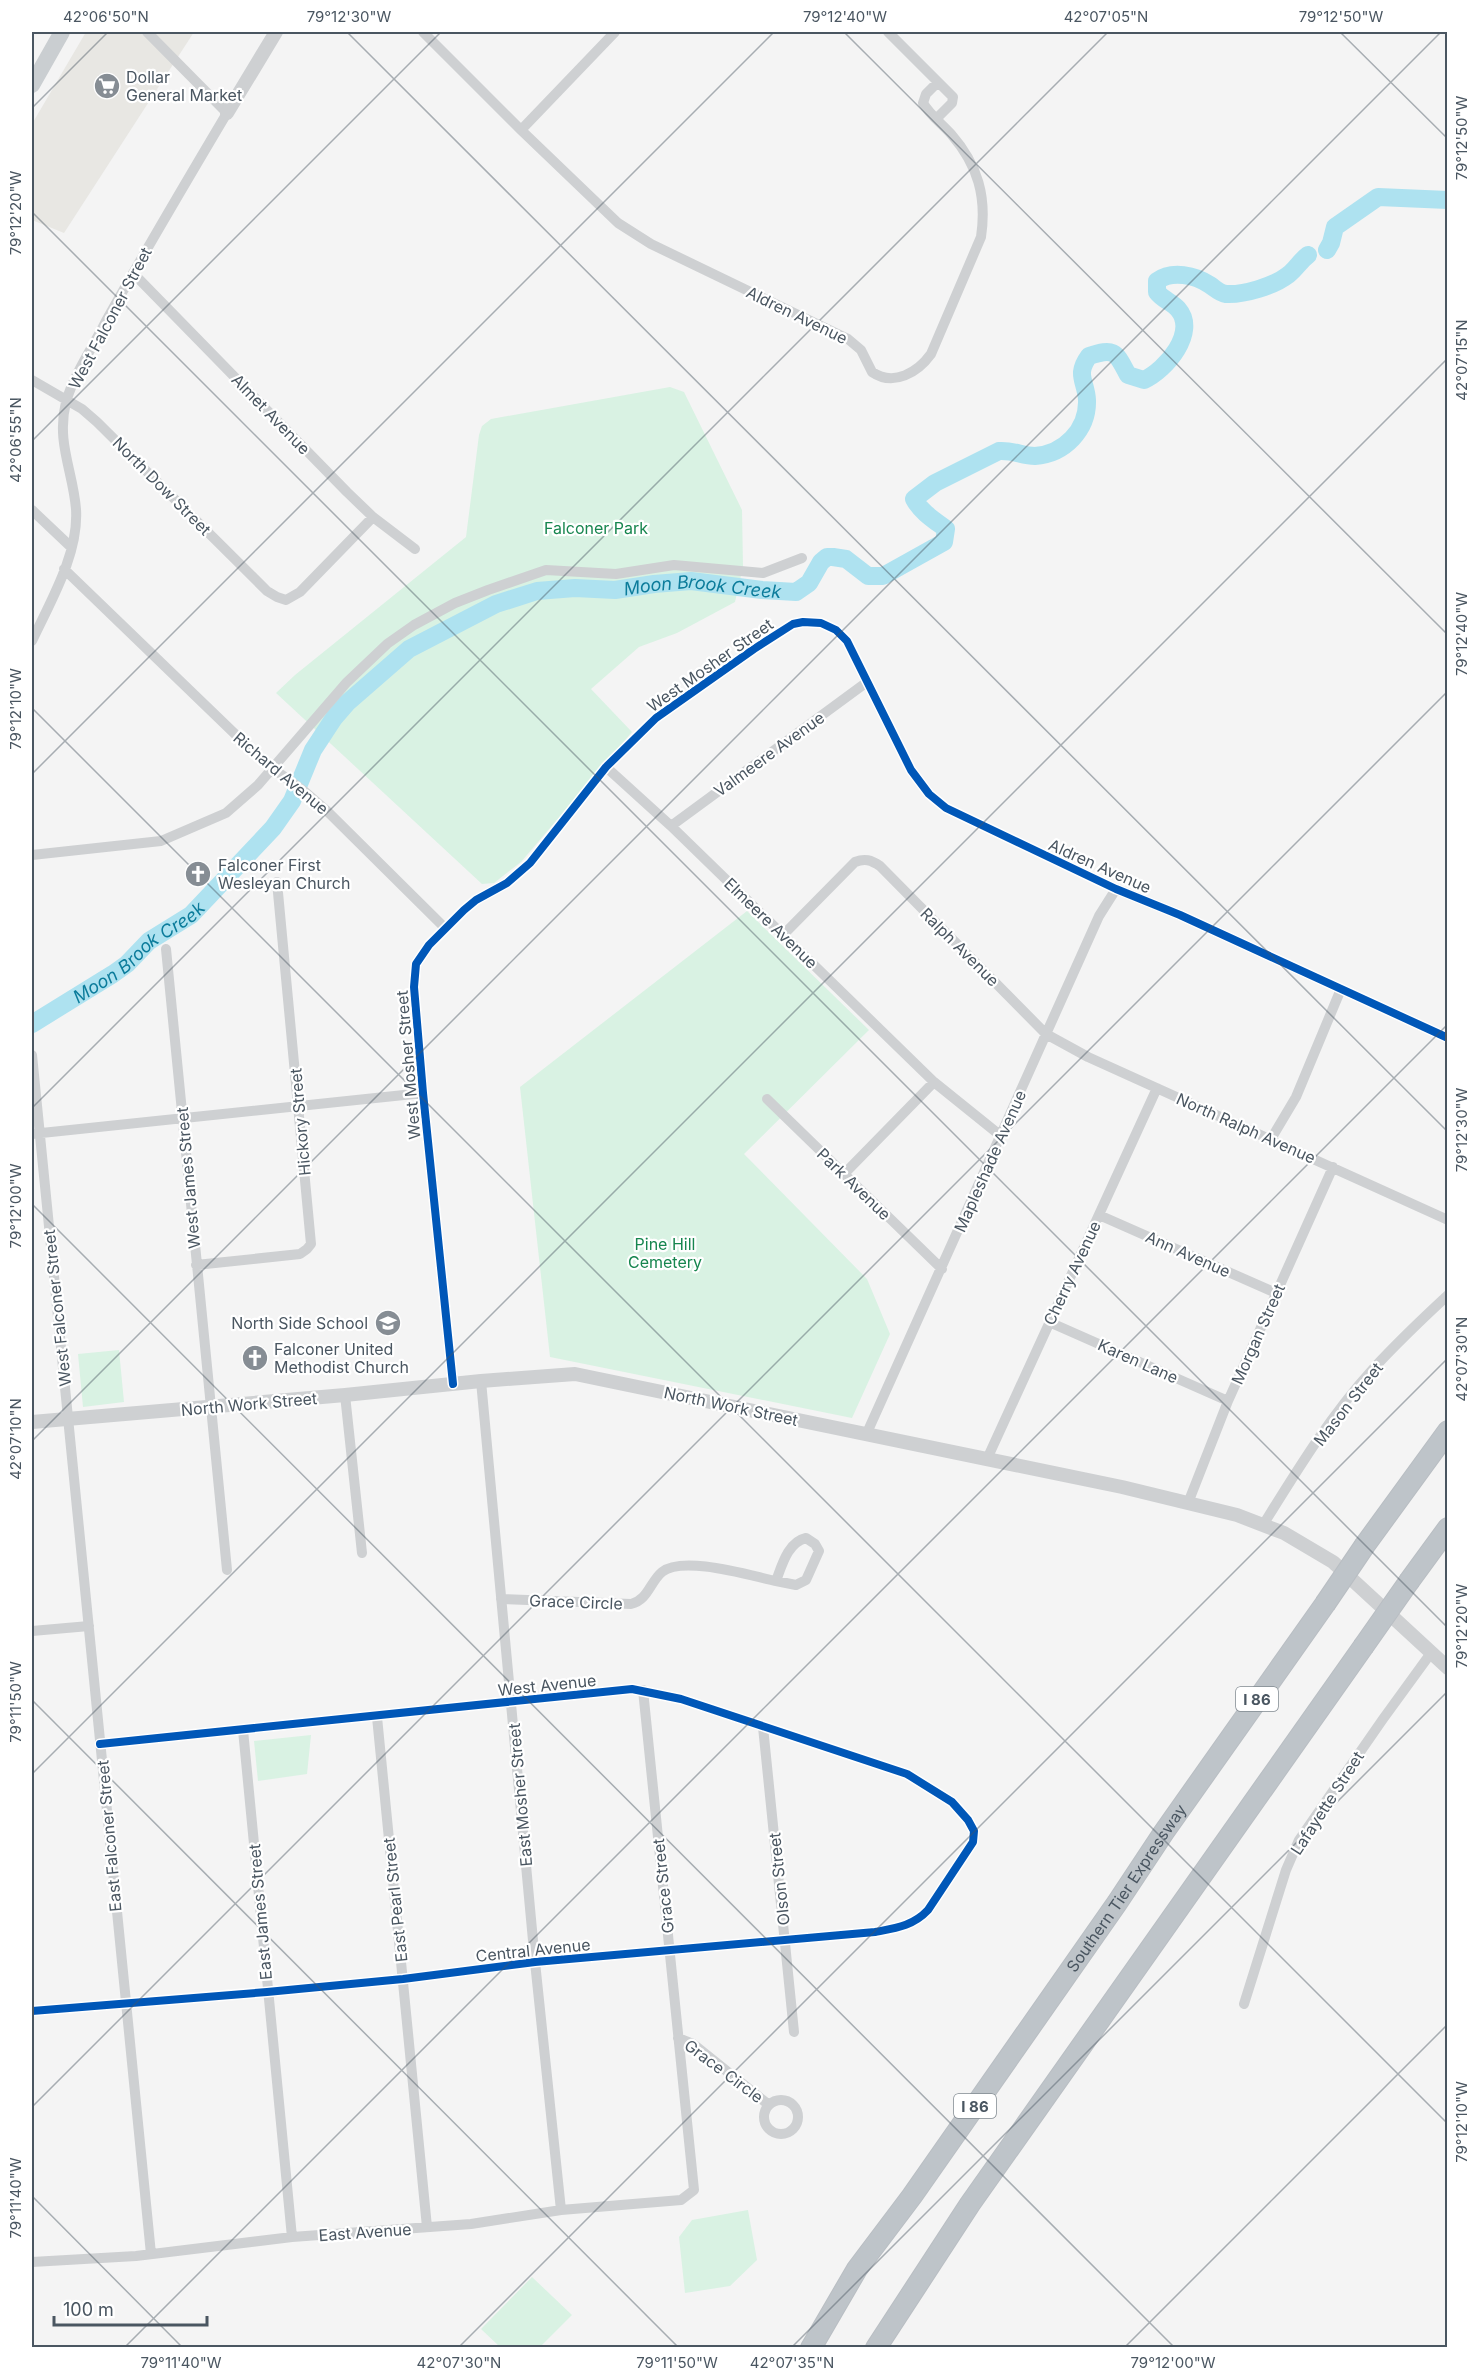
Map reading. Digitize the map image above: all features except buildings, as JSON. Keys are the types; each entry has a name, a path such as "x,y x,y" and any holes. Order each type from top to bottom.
{"highway":[{"name":"Southern Tier Expressway","path":"811,2348 857,2269 912,2196 1365,1545 1448,1431"},
{"path":"876,2348 970,2204 1448,1528"}],"main road":[{"path":"32,85 62,32"}],"street":[{"path":"147,32 227,113 276,32"},
{"name":"Aldren Avenue","path":"423,32 579,188 628,230 651,244 848,339 861,350 867,365 875,375 898,378 918,369 931,354 981,237 984,219 977,173 953,136 925,107 922,100 938,82"},
{"path":"521,130 615,32"},
{"path":"888,32 954,100 937,118"},
{"name":"West Falconer Street","path":"32,641 34,629 64,569 76,522 76,508 62,441 67,400 78,373 133,273 227,113"},
{"name":"Almet Avenue","path":"133,273 373,517 415,549"},
{"name":"North Dow Street","path":"32,380 67,400 97,422 267,591 277,597 286,600 300,592 373,517"},
{"path":"32,510 71,547"},
{"path":"32,855 161,842 226,813 250,794 347,682 387,644 414,625 455,603 546,570 616,574 674,565 763,573 802,558"},
{"name":"Richard Avenue","path":"64,569 273,769 304,791 445,928"},
{"name":"West Mosher Street","path":"453,1384 423,1093 414,975 416,964 445,928 476,900 507,883 530,863 606,767 646,727 793,624 804,622 826,624"},
{"name":"Aldren Avenue","path":"826,624 836,630 853,649 911,770 929,794 957,813 1116,889 1180,915 1448,1038"},
{"name":"Valmeere Avenue","path":"671,826 867,682"},
{"name":"Elmeere Avenue","path":"606,767 671,826 934,1082 1001,1136"},
{"name":"Ralph Avenue","path":"783,934 855,862 863,859 873,861 1046,1034"},
{"name":"Hickory Street","path":"196,1265 300,1254 308,1249 311,1238 277,882"},
{"name":"Mapleshade Avenue","path":"866,1435 1099,916 1116,889"},
{"name":"West James Street","path":"166,949 211,1407"},
{"path":"1271,1139 1296,1096 1341,988"},
{"name":"North Ralph Avenue","path":"1046,1034 1088,1057 1448,1220"},
{"name":"West Falconer Street","path":"32,1054 35,1133 68,1418"},
{"path":"844,1174 934,1082"},
{"name":"Cherry Avenue","path":"987,1459 1157,1088"},
{"path":"35,1133 423,1093"},
{"name":"Park Avenue","path":"767,1099 942,1269"},
{"name":"Morgan Street","path":"1188,1503 1228,1401 1333,1167"},
{"name":"Ann Avenue","path":"1099,1215 1276,1293"},
{"name":"Mason Street","path":"1263,1525 1299,1467 1351,1395 1371,1371 1448,1295"},
{"name":"Karen Lane","path":"1049,1322 1228,1401"},
{"name":"North Work Street","path":"32,1422 575,1374 1188,1503 1263,1525 1284,1533 1333,1562 1448,1668"},
{"name":"East Mosher Street","path":"481,1381 535,1962 561,2210"},
{"path":"345,1395 362,1553"},
{"path":"211,1407 227,1570"},
{"name":"East Falconer Street","path":"68,1418 151,2254"},
{"name":"Grace Circle","path":"501,1599 631,1604 639,1602 662,1572 682,1565 702,1566 776,1581 796,1585 806,1580 819,1551 815,1544 806,1538 793,1545 776,1581"},
{"path":"32,1631 89,1626"},
{"name":"Lafayette Street","path":"1244,2004 1286,1870 1299,1840 1431,1653"},
{"name":"West Avenue","path":"100,1744 632,1689 644,1690 681,1699 907,1774 952,1802 968,1820"},
{"name":"Grace Street","path":"644,1690 694,2190"},
{"name":"East Pearl Street","path":"377,1717 427,2227"},
{"name":"Olson Street","path":"763,1727 794,2032"},
{"name":"East James Street","path":"243,1730 292,2237"},
{"name":"Central Avenue","path":"32,2011 125,2005 403,1979 535,1962 875,1932 906,1926 921,1918 973,1842 974,1831 968,1820"},
{"name":"Grace Circle","path":"678,2038 693,2044 769,2105"},
{"name":"East Avenue","path":"32,2262 151,2254 292,2237 471,2224 561,2210 681,2200 694,2190"}],"shaded area":[{"path":"86,32 194,32 64,233 32,220 32,124"}],"green space":[{"name":"Falconer Park","path":"670,387 684,392 742,510 743,567 735,602 677,633 639,647 591,689 632,732 521,862 494,883 482,884 276,693 295,675 466,537 479,435 482,426 491,419"},
{"name":"Pine Hill Cemetery","path":"747,911 869,1030 744,1154 867,1279 890,1334 852,1418 550,1357 520,1087"},
{"path":"119,1350 124,1402 83,1407 78,1354"},
{"path":"311,1735 307,1774 258,1781 254,1741"},
{"path":"748,2210 757,2260 730,2286 685,2293 679,2237 692,2220"},
{"path":"532,2277 572,2315 540,2347 500,2347 481,2329"}],"waterway":[{"name":"Moon Brook Creek","path":"1327,250 1335,227 1378,197 1448,200"},
{"name":"Moon Brook Creek","path":"32,1024 113,974 127,964 149,941 191,915 273,828 292,801 313,750 334,718 347,703 409,649 496,604 537,591 575,588 615,590 691,581 796,592 809,583 821,562 827,557 846,559 868,576 883,576 944,542 946,529 924,512 914,499 935,483 999,451 1035,456 1056,451 1072,438 1079,430 1086,411 1087,400 1082,373 1089,356 1110,352 1118,357 1128,375 1144,380 1170,359 1182,339 1183,318 1178,309 1157,292 1157,281 1170,276 1184,275 1204,282 1219,292 1241,293 1282,279 1308,255"}],"cycle path":[{"path":"453,1384 423,1093 414,987 416,964 429,945 464,910 476,900 507,883 530,863 606,767 656,718 793,624 821,623 836,630 847,641 911,770 929,794 946,808 1116,889 1180,915 1448,1038"},
{"path":"32,2011 267,1992 403,1979 535,1962 875,1932 904,1926 928,1910 973,1842 974,1831 968,1820 952,1802 907,1774 681,1699 632,1689 100,1744"}],"place":[{"name":"Dollar General Market","path":"107,86"},
{"name":"Falconer First Wesleyan Church","path":"198,874"},
{"name":"North Side School","path":"388,1323"},
{"name":"Falconer United Methodist Church","path":"255,1358"}]}
